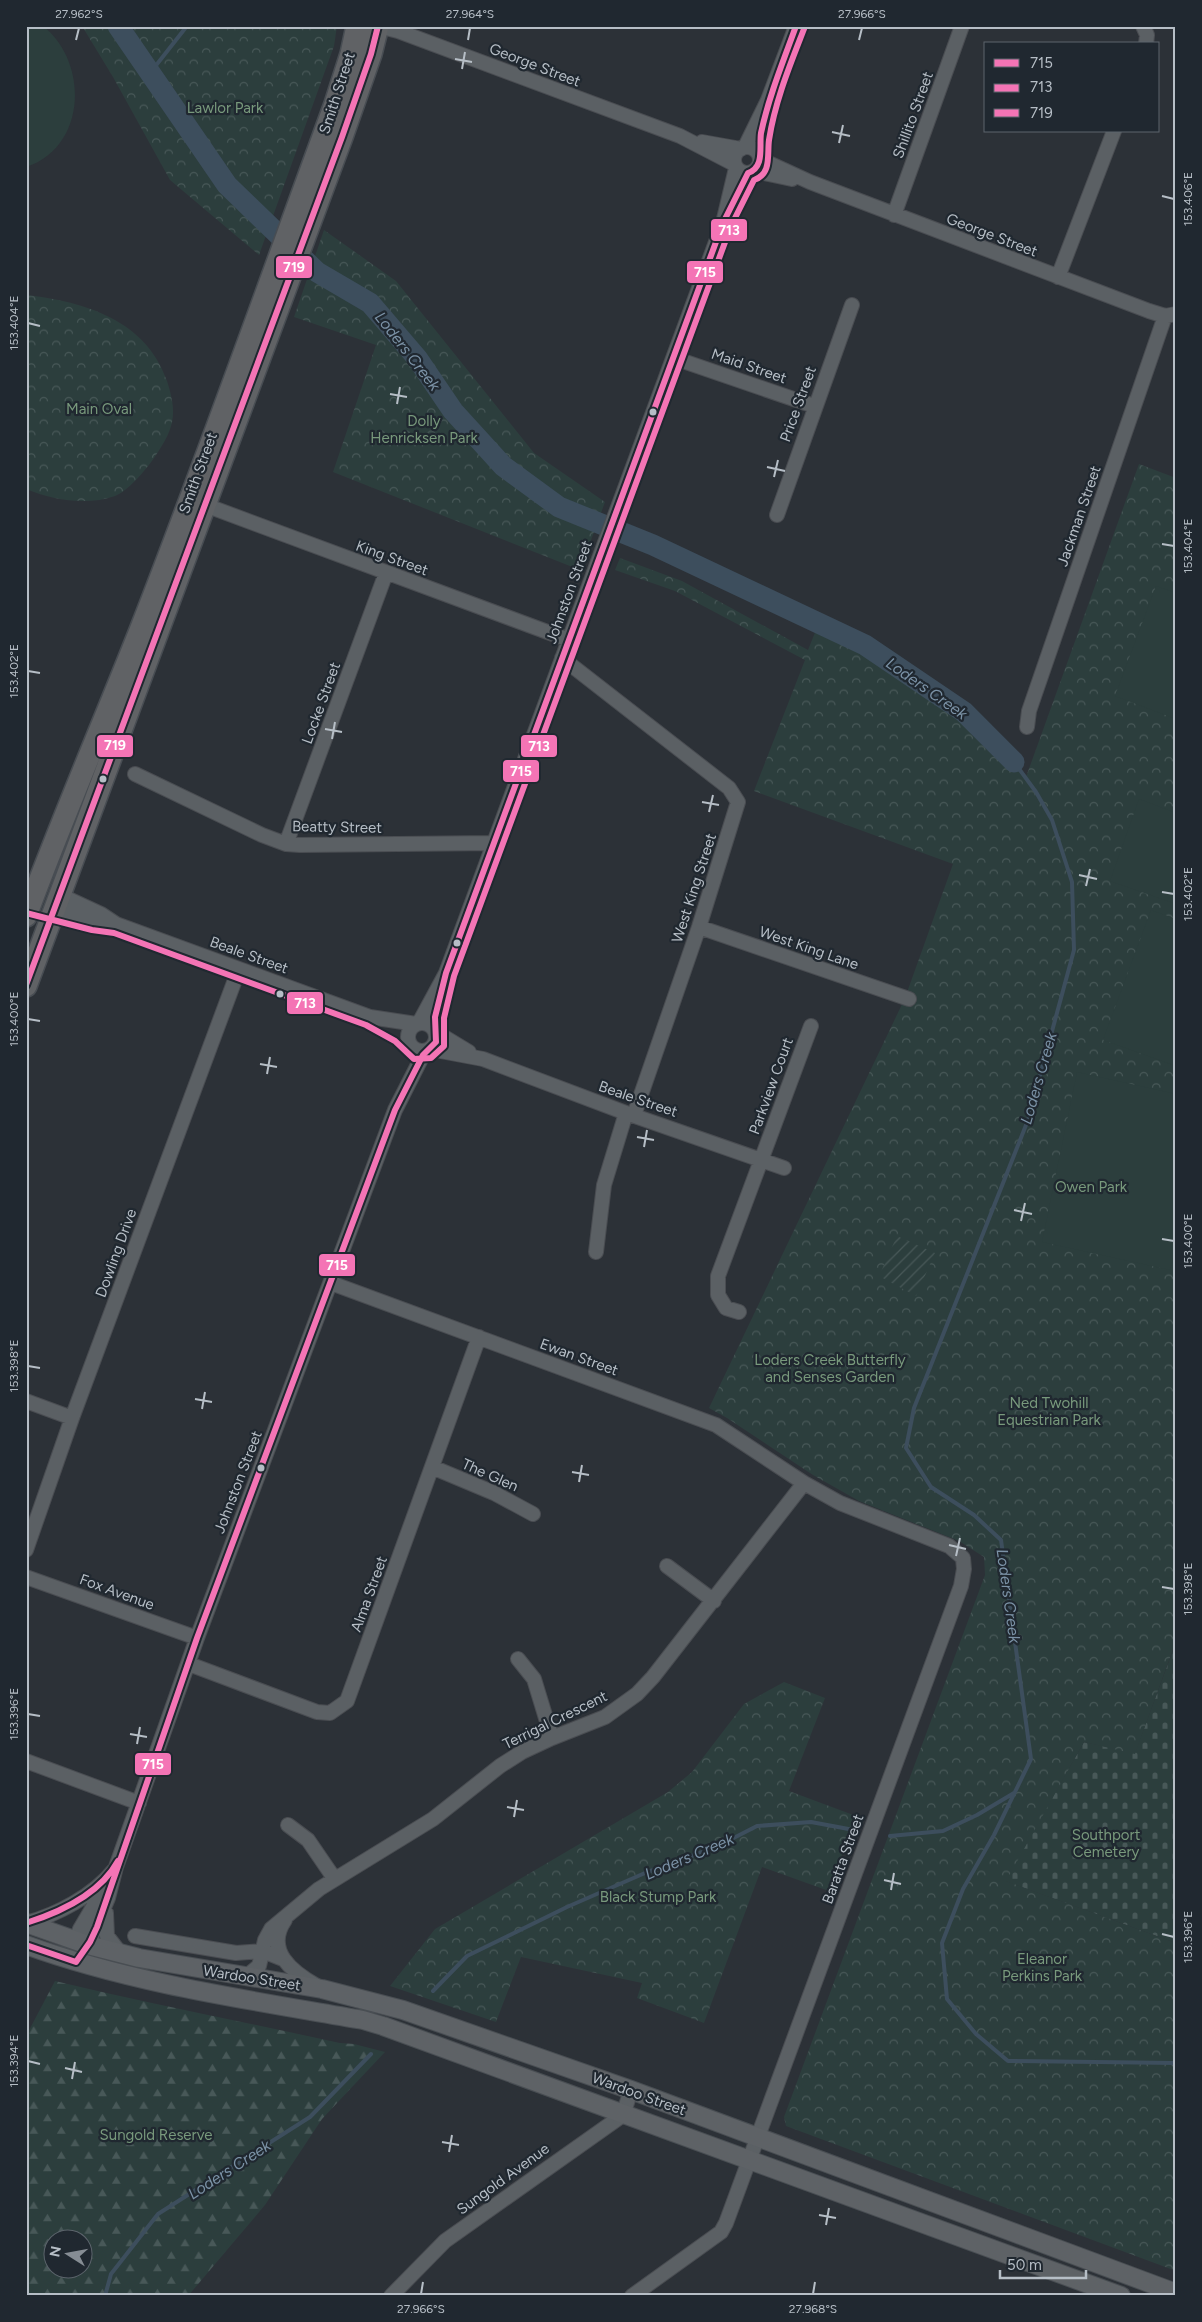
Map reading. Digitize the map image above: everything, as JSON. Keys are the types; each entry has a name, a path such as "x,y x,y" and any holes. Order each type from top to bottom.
{"highway":[{"name":"Smith Street","path":"302,219 344,78 357,26"},
{"name":"Smith Street","path":"29,899 142,626 302,219 365,74 378,26"},
{"name":"Smith Street","path":"26,986 205,505 282,272"},
{"path":"29,899 58,902"}],"main road":[{"name":"Wardoo Street","path":"26,1923 82,1943 121,1954 163,1963 322,1989 394,2007 631,2090 1176,2293"},
{"path":"76,1962 82,1943"},
{"name":"Wardoo Street","path":"26,1945 76,1962 138,1978 363,2020 404,2033 1120,2296"}],"street":[{"name":"George Street","path":"378,26 398,31 680,136 749,164 810,182 1058,277 1170,315"},
{"name":"Johnston Street","path":"435,1031 438,1004 446,973 723,223 749,164 768,100 796,26"},
{"name":"Shillito Street","path":"894,215 962,26"},
{"path":"1143,26 1147,35 1146,42"},
{"name":"Johnston Street","path":"749,164 736,153 743,148 768,100"},
{"path":"1058,277 1114,132"},
{"name":"George Street","path":"680,136 752,148 749,164"},
{"name":"Price Street","path":"777,515 814,406 852,306"},
{"name":"Jackman Street","path":"1027,727 1029,711 1170,315"},
{"name":"Maid Street","path":"674,358 814,406"},
{"name":"King Street","path":"205,505 569,640"},
{"name":"Locke Street","path":"286,844 386,573"},
{"name":"West King Street","path":"562,658 729,788 738,802 699,927 604,1185 596,1252"},
{"name":"Beatty Street","path":"135,774 262,835 286,844 494,844"},
{"name":"Beale Street","path":"58,902 95,922 116,924 370,1017 400,1034 410,1043"},
{"name":"West King Lane","path":"699,927 908,999"},
{"name":"Dowling Drive","path":"26,1550 72,1418 239,969"},
{"name":"Johnston Street","path":"417,1023 446,973"},
{"name":"Beale Street","path":"370,1017 417,1023"},
{"path":"417,1023 428,1024 435,1031 436,1042 428,1050 417,1051 410,1043 408,1033 417,1023"},
{"name":"Parkview Court","path":"739,1312 726,1308 718,1295 718,1276 811,1026"},
{"name":"Beale Street","path":"435,1031 483,1059 630,1114 784,1168"},
{"name":"Johnston Street","path":"82,1943 108,1898 116,1868 197,1638 395,1110 410,1043"},
{"name":"Johnston Street","path":"395,1110 428,1050"},
{"name":"Beale Street","path":"428,1050 483,1059"},
{"name":"Ewan Street","path":"331,1283 716,1424 804,1483"},
{"name":"Alma Street","path":"189,1664 317,1712 330,1713 347,1701 479,1337"},
{"path":"26,1401 72,1418"},
{"name":"The Glen","path":"432,1467 494,1493 533,1514"},
{"name":"Terrigal Crescent","path":"247,1976 258,1967 271,1929 334,1878 433,1819 500,1766 552,1738 605,1717 637,1694 654,1677 804,1483"},
{"name":"Baratta Street","path":"632,2296 721,2232 749,2161 961,1586 964,1569 963,1558 949,1546 842,1504 804,1483"},
{"path":"667,1566 714,1601"},
{"name":"Fox Avenue","path":"26,1577 197,1638"},
{"path":"518,1659 534,1679 552,1738"},
{"path":"26,1761 139,1803"},
{"path":"288,1824 305,1837 334,1878"},
{"name":"Johnston Street","path":"82,1943 80,1929 116,1868"},
{"path":"26,1923 40,1919 86,1895 101,1884 116,1868"},
{"path":"108,1898 105,1929 108,1939 121,1954"},
{"name":"Terrigal Crescent","path":"283,1959 278,1944 278,1934 292,1911"},
{"name":"Wardoo Street","path":"134,1936 236,1953 263,1951 283,1959"},
{"path":"283,1959 301,1976 322,1989"},
{"path":"623,2115 631,2090"},
{"name":"Sungold Avenue","path":"391,2296 445,2241 623,2115"}],"green space":[{"path":"26,26 43,26 58,42 68,60 74,81 75,102 70,123 61,142 46,157 26,167"},
{"name":"Lawlor Park","path":"82,26 337,26 334,46 259,255 170,180 113,77"},
{"name":"Dolly Henricksen Park","path":"324,230 396,281 534,453 605,502 580,570 333,472 376,345 294,317"},
{"name":"Main Oval","path":"27,295 49,298 91,309 129,329 144,343 157,360 167,381 172,402 173,418 164,443 145,470 133,483 115,496 93,501 82,501 59,499 26,489"},
{"path":"1139,464 1176,478 1176,1641 1135,1754 1084,1742 1006,1881 1176,1943 1176,2271 786,2126 784,2117 985,1575 984,1557 959,1541 859,1501 813,1475 709,1408 905,998 953,864 754,791 805,660 675,591 615,570 620,558 682,581 808,650 818,625 865,645 964,712 1014,762 1026,777"},
{"path":"1156,586 1176,593 1176,719 1115,696"},
{"path":"1139,799 1176,813 1176,904 1110,881"},
{"path":"1151,910 1176,919 1176,1066 1103,1040"},
{"name":"Owen Park","path":"1077,1072 1176,1094 1176,1247 1170,1270 1042,1242"},
{"path":"897,1236 935,1253 916,1296 879,1276"},
{"name":"Southport Cemetery","path":"1176,1642 1176,1943 1005,1881 1084,1742 1135,1753"},
{"name":"Black Stump Park","path":"784,1682 825,1698 789,1791 856,1816 829,1891 762,1867 704,2023 637,1998 642,1983 521,1957 496,2022 390,1986 435,1929 668,1792 692,1772 744,1704"},
{"name":"Sungold Reserve","path":"55,1981 385,2052 322,2119 265,2205 188,2296 26,2296 26,2036"}],"waterway":[{"name":"Loders Creek","path":"118,26 227,185 317,272 370,303 417,358 453,411 503,466 559,507 653,545 865,645 964,712 1014,762"},
{"path":"150,73 187,26"},
{"name":"Loders Creek","path":"1014,762 1036,792 1052,820 1072,882 1074,950 1028,1120 914,1408 906,1448 931,1487 974,1515 1001,1540 1031,1759 994,1835 963,1889 942,1943 947,1999 976,2034 1008,2061 1176,2063"},
{"name":"Loders Creek","path":"890,1836 943,1831 977,1815 1014,1793"},
{"name":"Loders Creek","path":"433,1991 467,1956 567,1907 645,1873 716,1847 757,1826 811,1822 854,1830"},
{"name":"Loders Creek","path":"105,2296 111,2274 158,2214 310,2117 371,2054"}],"transit line":[{"name":"719","path":"26,985 342,137 371,54 378,26"},
{"name":"715","path":"26,1945 76,1962 90,1942 97,1927 197,1638 395,1110 423,1055 436,1042 435,1017 446,973 723,223 748,173 757,166 759,161 764,119 796,26"},
{"name":"713","path":"26,913 92,930 114,933 366,1025 395,1041 414,1059 431,1058 444,1046 444,1018 454,976 731,226 754,180 760,177 766,169 775,111 804,29"},
{"name":"715","path":"26,1923 66,1907 90,1892 101,1883 118,1861"}],"park label":[{"name":"Loders Creek Butterfly and Senses Garden","path":"830,1368"},
{"name":"Ned Twohill Equestrian Park","path":"1049,1412"},
{"name":"Eleanor Perkins Park","path":"1042,1968"}]}
